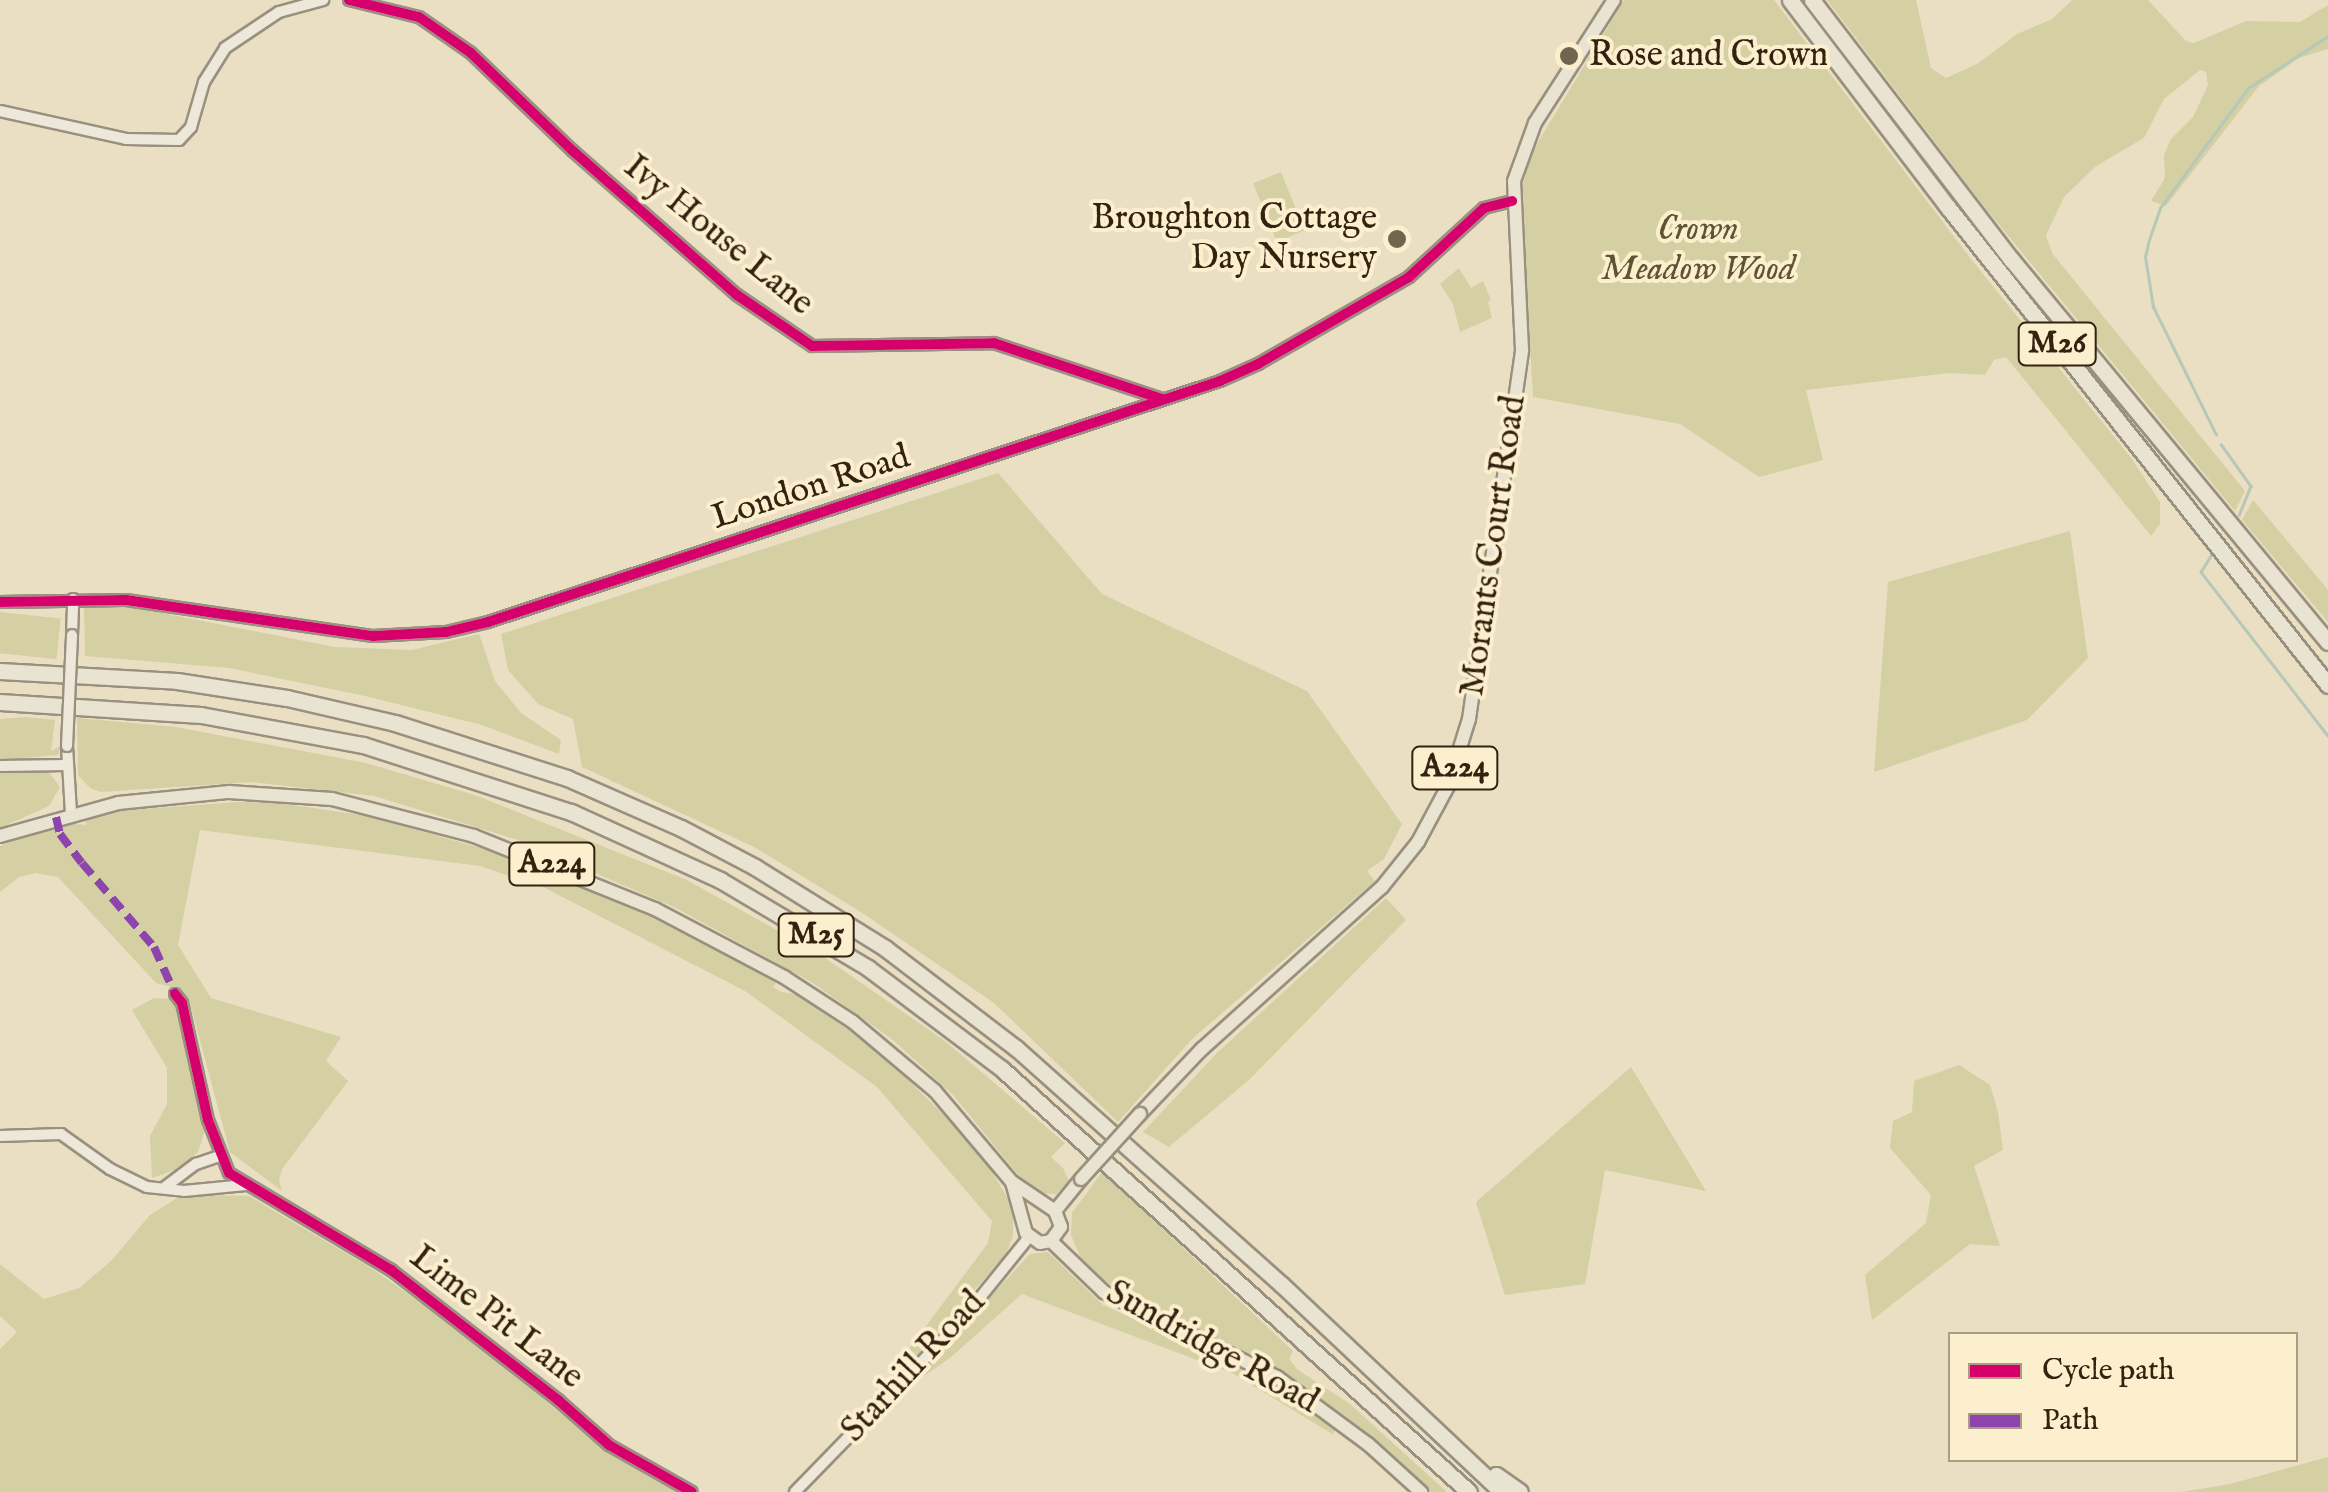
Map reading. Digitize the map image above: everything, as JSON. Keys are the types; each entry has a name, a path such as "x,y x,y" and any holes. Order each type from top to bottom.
{"highway":[{"name":"M26","path":"1790,0 1946,206 2328,685"},
{"name":"M26","path":"1812,0 2010,260 2328,642"},
{"name":"M25","path":"0,671 177,681 340,709 528,764 606,794 730,854 850,924 985,1023 1464,1452 1502,1492"},
{"name":"M25","path":"0,702 183,713 363,745 554,806 720,880 868,968 1002,1069 1469,1492"},
{"name":"M25","path":"1464,1452 1520,1492"}],"main road":[{"name":"A224","path":"1512,201 1518,162 1530,133 1614,0"},
{"name":"Morants Court Road","path":"1049,1208 1082,1179 1202,1050 1382,887 1418,842 1448,786 1469,719 1522,350 1512,201"},
{"name":"A224","path":"0,836 71,813 208,792 332,799 402,814 534,857 699,931 853,1022 934,1090 1012,1182 1049,1208"},
{"name":"A224","path":"1012,1182 1024,1223"},
{"path":"1049,1208 1061,1227 1052,1240 1040,1243 1029,1237 1024,1223 1028,1213 1049,1208"},
{"name":"Sundridge Road","path":"1052,1240 1104,1292 1278,1378 1342,1424 1421,1492"}],"street":[{"path":"0,111 126,139 179,140 191,126 204,82 224,48 279,12 322,0"},
{"name":"Ivy House Lane","path":"349,0 419,17 471,53 572,152 737,295 812,346 994,343 1162,400"},
{"name":"London Road","path":"0,602 73,599 156,603 373,636 446,632 650,571 1162,400 1258,364 1409,276 1484,208 1512,201"},
{"path":"71,813 67,746 73,599"},
{"path":"0,766 67,764"},
{"path":"165,1187 196,1164 219,1156 182,1003 176,994"},
{"path":"0,1136 62,1134 110,1170 147,1187 184,1190 246,1185"},
{"name":"Lime Pit Lane","path":"219,1156 228,1173 246,1185 391,1270 558,1400 609,1445 692,1492"},
{"name":"Starhill Road","path":"795,1492 962,1320 1029,1237"}],"green space":[{"name":"Crown Meadow Wood","path":"1624,0 1774,0 1971,259 2132,459 2160,502 2160,524 2151,536 2006,357 1994,360 1985,375 1949,373 1806,390 1823,460 1759,477 1680,424 1533,397 1521,191 1532,152"},
{"path":"1827,0 1916,0 1931,68 1946,78 1977,64 2017,34 2052,19 2072,0 2148,0 2186,41 2194,43 2246,21 2300,22 2328,5 2328,49 2299,58 2259,86 2166,206 2151,201 2165,178 2164,155 2171,139 2193,117 2208,85 2206,72 2200,70 2164,99 2144,138 2096,166 2064,197 2046,235 2052,253 2245,491 2235,511 1982,204"},
{"path":"1281,172 1305,230 1277,242 1253,183"},
{"path":"1459,268 1471,288 1483,281 1491,300 1488,302 1492,318 1460,332 1453,304 1440,284"},
{"path":"998,473 1102,594 1307,691 1402,824 1384,859 1367,871 1375,881 1192,1039 1118,1122 994,1003 861,912 756,848 582,767 573,719 538,704 508,670 501,634"},
{"path":"2253,500 2328,590 2328,622 2242,520"},
{"path":"2070,531 2088,658 2027,720 1874,772 1888,582"},
{"path":"84,607 137,608 335,647 412,650 479,634 495,681 521,713 561,740 559,754 482,725 365,696 229,668 85,656"},
{"path":"0,612 61,618 56,659 0,653"},
{"path":"77,718 176,727 366,763 475,795 687,880 818,953 945,1041 1065,1143 1051,1157 1069,1181 1056,1194 1033,1193 953,1095 893,1040 813,983 676,908 518,840 374,796 251,782 101,792 90,788 78,775"},
{"path":"0,719 55,720 51,751 61,746 58,755 0,760"},
{"path":"48,771 60,787 49,806 0,828 0,772"},
{"path":"237,802 279,803 367,816 488,850 638,909 746,965 776,983 773,987 795,994 849,1030 892,1064 956,1127 986,1162 1013,1207 1013,1236 1006,1254 892,1384 894,1369 988,1243 992,1221 877,1087 745,991 545,888 480,866 200,830 178,945 211,998 341,1037 326,1061 348,1081 282,1169 282,1191 230,1152 192,1011 182,990 156,983 58,877 36,873 19,877 0,892 0,846 64,823 86,825 85,818 118,811"},
{"path":"1386,898 1406,920 1249,1080 1169,1147 1143,1132 1217,1053"},
{"path":"154,998 170,999 177,1006 205,1130 198,1152 178,1169 152,1178 150,1136 167,1104 167,1068 132,1010"},
{"path":"1959,1065 1990,1085 1998,1112 2003,1150 1974,1166 2000,1246 1970,1244 1872,1320 1865,1275 1926,1223 1931,1195 1890,1148 1893,1121 1912,1112 1914,1081"},
{"path":"1631,1067 1706,1191 1605,1170 1585,1284 1505,1295 1476,1202"},
{"path":"1102,1172 1293,1351 1289,1359 1298,1370 1350,1404 1447,1492 1431,1492 1350,1420 1277,1369 1121,1293 1083,1264 1071,1235 1072,1213"},
{"path":"249,1196 371,1268 461,1331 610,1454 677,1492 0,1492 0,1349 17,1332 0,1316 0,1264 44,1299 79,1288 112,1260 150,1215 177,1198"},
{"path":"1048,1252 1103,1305 1263,1376 1337,1429 1332,1434 1234,1374 1022,1294 950,1358 902,1391 1030,1254"},
{"path":"2328,1457 2328,1492 2181,1492 2230,1484"}],"waterway":[{"path":"2216,435 2153,307 2145,257 2149,240 2160,208 2248,88 2328,36"},
{"path":"2221,444 2251,486 2239,515"},
{"path":"2213,553 2201,572 2328,736"}],"marked path":[{"path":"56,817 60,834 154,947 175,994"}],"cycle path":[{"path":"349,0 419,17 471,53 573,151 737,295 812,346 994,343 1162,399"},
{"path":"0,602 126,600 373,636 446,632 488,622 1220,381 1258,364 1409,277 1484,208 1512,201"},
{"path":"175,994 182,1003 208,1120 229,1173 391,1270 558,1400 609,1445 692,1492"}],"place":[{"name":"Rose and Crown","path":"1569,56"},
{"name":"Broughton Cottage Day Nursery","path":"1397,239"}]}
